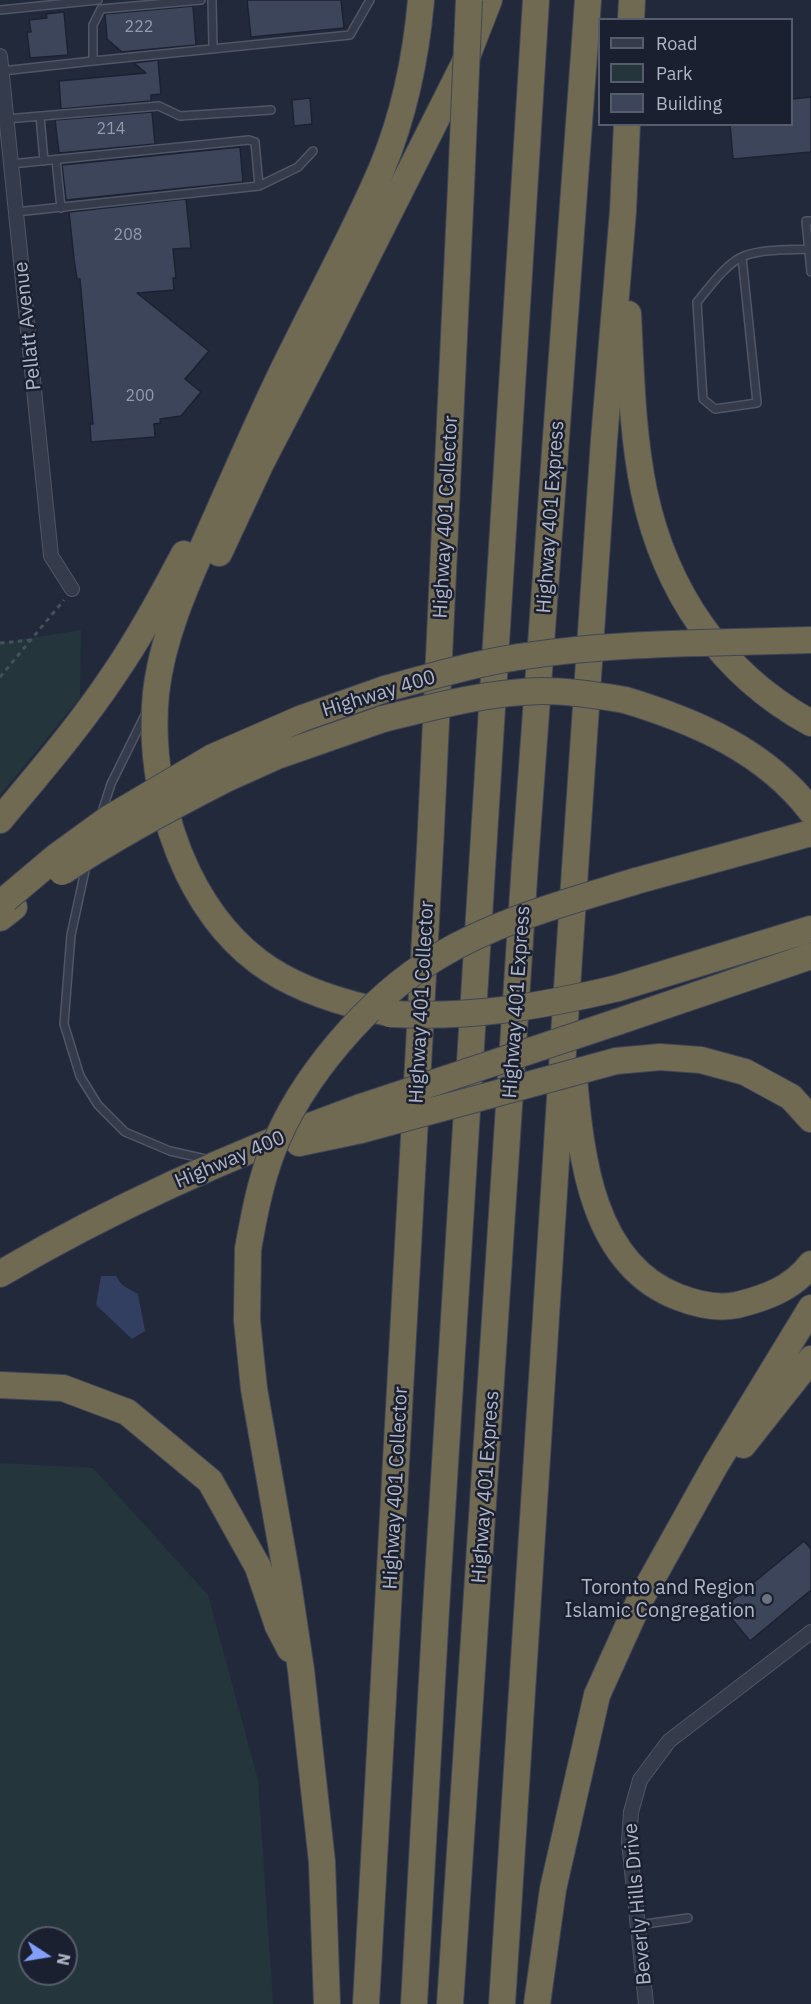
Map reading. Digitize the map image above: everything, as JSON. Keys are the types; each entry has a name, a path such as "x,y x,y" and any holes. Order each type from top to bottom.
{"highway":[{"path":"421,0 408,84 390,147 348,241 267,404 188,582 172,624 156,692 155,728 159,772 168,819 181,858 216,922 262,965 291,983 321,996 390,1014 440,1016 500,1012 618,988 811,929"},
{"name":"Highway 401 Collector","path":"366,2004 435,763 469,0"},
{"path":"159,772 166,724 181,656 194,612 261,463 464,64 489,0"},
{"name":"Highway 401 Express","path":"414,2004 436,1609 536,0"},
{"name":"Highway 401 Express","path":"450,2004 525,863 588,0"},
{"path":"631,18 632,0"},
{"path":"502,2004 568,973 604,440 623,211 627,126"},
{"path":"623,211 635,418 644,491 654,528 681,593 703,629 728,661 761,691 811,723"},
{"path":"0,820 81,720 130,650 267,404"},
{"name":"Highway 400","path":"5,907 57,856 108,819 213,757 300,719 385,689 516,657 580,649 645,644 811,640"},
{"path":"5,907 100,847 160,813 277,756 383,719 470,699 518,692 567,692 625,700 681,719 731,742 771,770 811,811"},
{"path":"327,2004 322,1862 301,1670 254,1389 247,1320 248,1249 257,1199 272,1151 294,1107 320,1067 347,1034 376,1002 437,957 486,932 533,913 636,881 811,833"},
{"path":"361,1119 617,1022 811,956"},
{"path":"568,973 572,1062 585,1167 597,1208 607,1232 620,1252 651,1283 671,1295 694,1304 728,1307 765,1297 793,1284 811,1264"},
{"path":"361,1119 616,1061 660,1057 701,1060 745,1072 791,1097 811,1119"},
{"name":"Highway 400","path":"0,1274 120,1210 222,1163 246,1153 361,1119"},
{"path":"537,2004 553,1889 597,1695 639,1602 684,1521 811,1308"},
{"path":"684,1521 811,1359"},
{"path":"0,1385 63,1388 127,1412 210,1481 258,1567 278,1626 301,1670"}],"street":[{"name":"Pellatt Avenue","path":"0,56 51,556 72,589"},
{"name":"Beverly Hills Drive","path":"646,2004 629,1842 631,1812 640,1780 669,1741 811,1632"}],"lane":[{"path":"0,10 45,3 98,0"},
{"path":"93,60 93,25 101,9 201,0"},
{"path":"212,0 213,47"},
{"path":"2,71 350,34 370,0"},
{"path":"6,119 159,106 180,116 271,110"},
{"path":"40,116 44,161"},
{"path":"11,164 249,140 255,142 259,186"},
{"path":"16,212 259,186 298,167 314,152"},
{"path":"56,160 61,208"},
{"path":"811,221 806,221 811,272"},
{"path":"742,257 757,403 715,409 703,399 698,302 722,273 742,257 809,249"},
{"path":"156,692 111,784 95,833 71,935 64,1024 80,1076 98,1105 125,1132 170,1151 222,1163"},
{"path":"638,1925 688,1918"}],"path":[{"path":"0,677 72,589"},
{"path":"0,643 31,640"}],"green space":[{"path":"81,630 80,698 0,795 0,643"},
{"path":"0,1463 93,1468 208,1595 258,1780 273,2004 0,2004"}],"water":[{"path":"101,1276 116,1276 122,1285 138,1294 145,1331 132,1339 96,1305"}],"building":[{"path":"247,0 341,0 344,28 251,37"},
{"path":"193,6 196,45 122,52 107,39 105,14"},
{"path":"64,12 68,55 30,58 27,32 31,32 29,20 47,18 46,14"},
{"path":"158,60 161,94 151,95 151,101 61,109 59,81 146,73 134,63"},
{"path":"811,97 811,152 733,159 730,126 793,126 793,99"},
{"path":"310,98 312,124 294,126 292,100"},
{"path":"152,112 155,144 59,153 55,120"},
{"path":"240,147 243,182 66,200 62,165"},
{"path":"186,199 191,248 173,249 176,278 173,278 174,290 137,293 209,351 185,379 201,392 181,416 160,419 161,423 154,424 155,437 91,442 90,424 93,424 80,279 77,279 69,212"},
{"name":"Toronto and Region Islamic Congregation","path":"804,1541 811,1549 811,1590 750,1641 723,1608"}],"place":[{"name":"Toronto and Region Islamic Congregation","path":"767,1599"}]}
